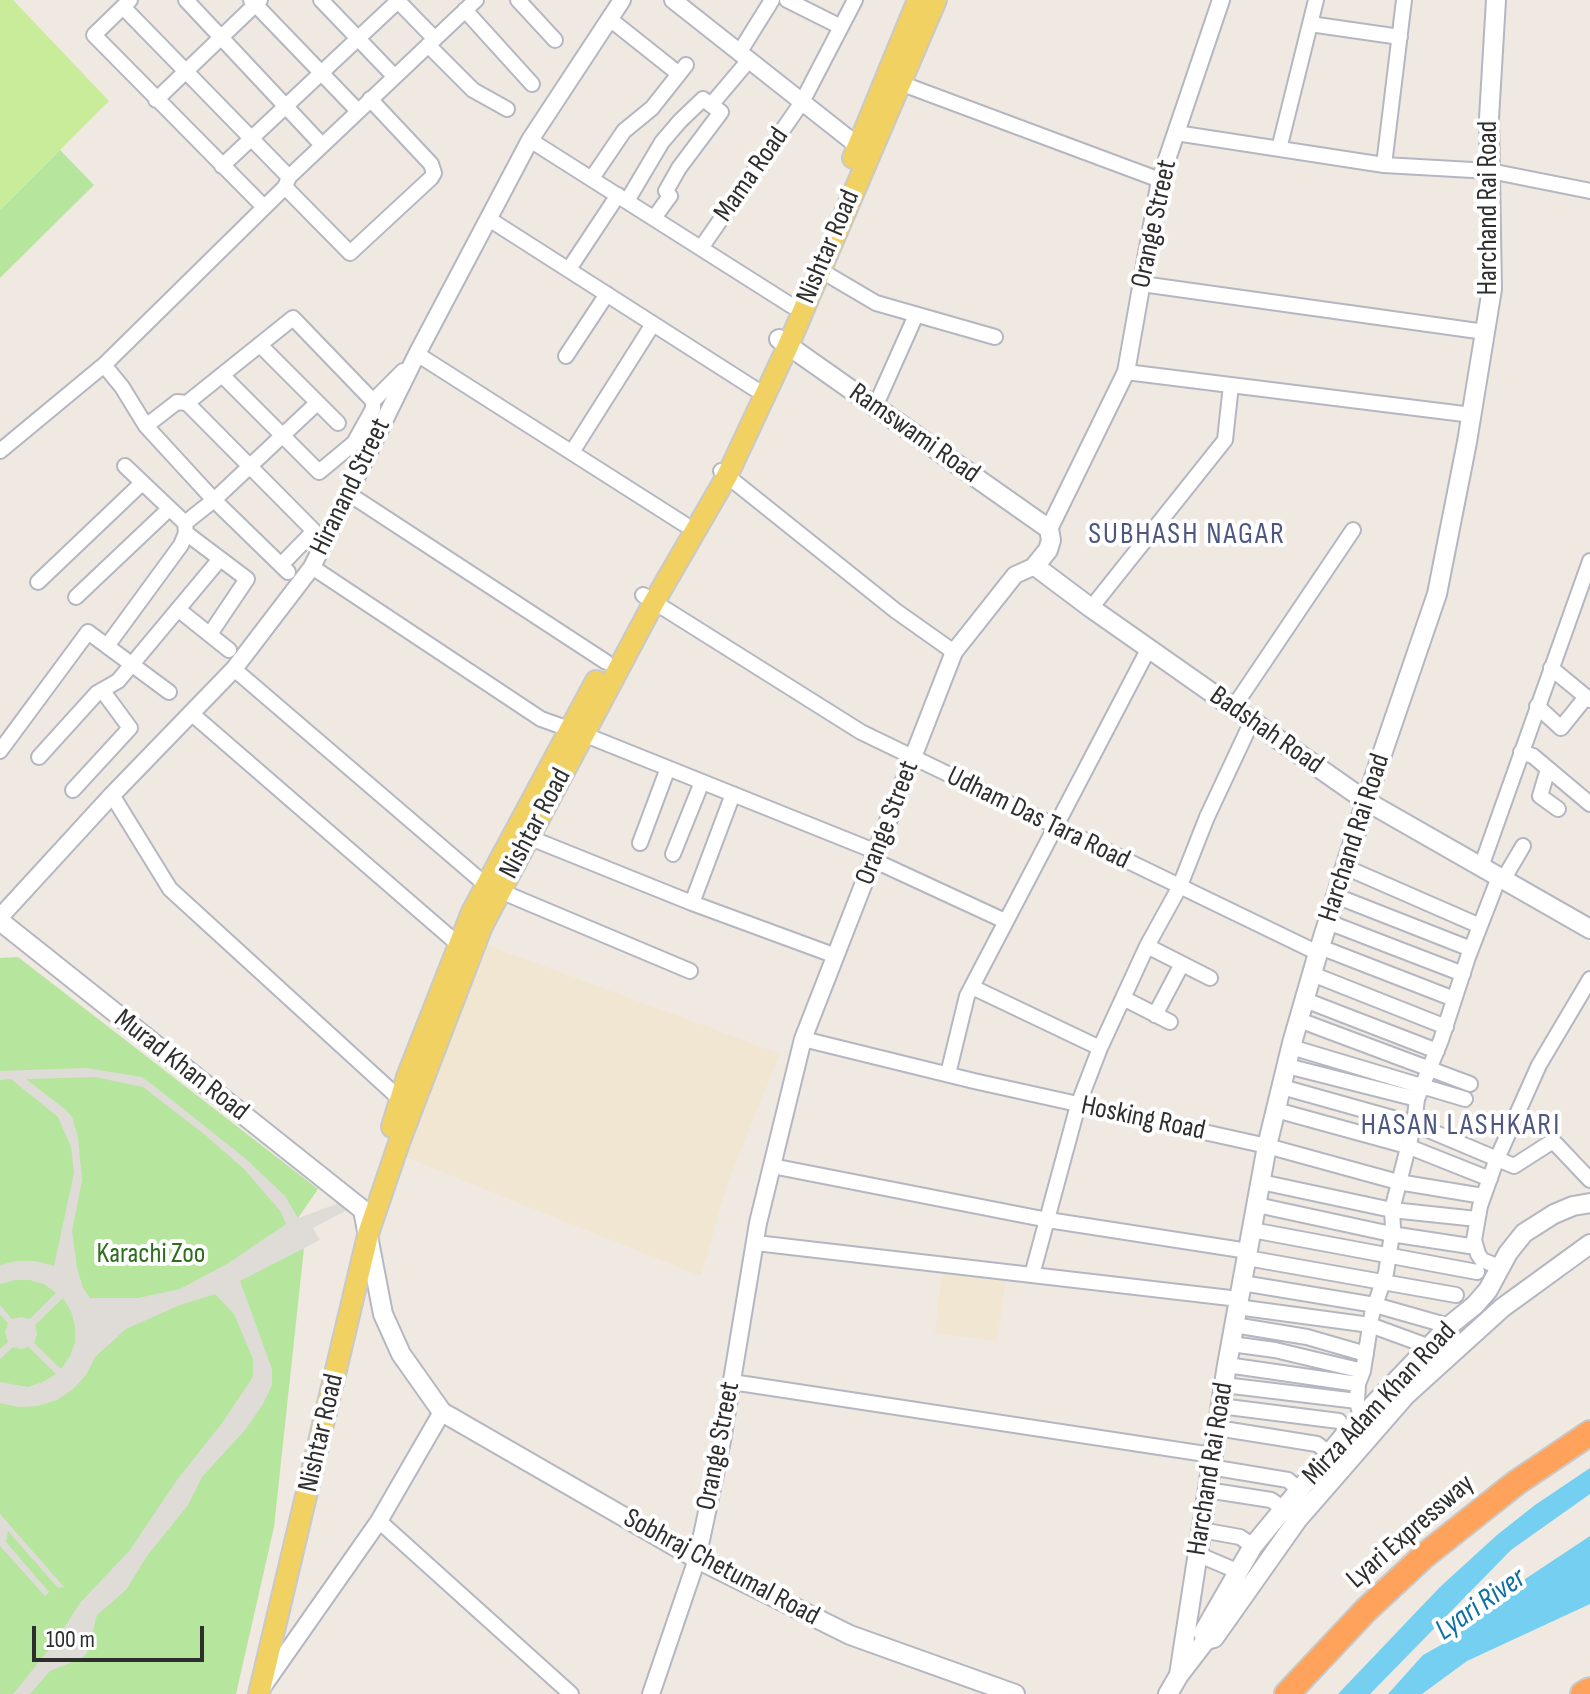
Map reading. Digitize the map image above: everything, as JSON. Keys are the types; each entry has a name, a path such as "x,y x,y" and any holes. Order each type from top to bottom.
{"highway":[{"name":"Lyari Expressway","path":"1287,1694 1366,1610 1424,1556 1505,1491 1590,1433"},
{"path":"1583,1694 1590,1690"}],"main road":[{"name":"Nishtar Road","path":"259,1693 363,1210 400,1099 459,945 493,888 648,598 684,524 723,473 755,389 783,342 792,306 918,0"},
{"name":"Nishtar Road","path":"259,1693 369,1231 400,1140 482,926 493,888 528,837 606,662 723,473 820,270 936,0"},
{"name":"Harchand Rai Road","path":"1179,1675 1220,1406 1267,1146 1319,950 1437,594 1472,415 1492,289 1489,118 1496,0"},
{"name":"Ramswami Road","path":"783,342 1049,529"},
{"name":"Orange Street","path":"1035,566 1048,550 1051,540 1049,529"},
{"name":"Badshah Road","path":"1035,566 1366,801 1590,928"},
{"name":"Murad Khan Road","path":"0,919 363,1210"},
{"name":"Mirza Adam Khan Road","path":"1206,1640 1203,1633 1253,1546 1329,1453 1359,1409 1475,1305 1524,1233 1554,1214 1590,1203"},
{"path":"363,1210 383,1314 401,1354 442,1412"},
{"name":"Mirza Adam Khan Road","path":"1168,1694 1206,1640 1214,1638 1298,1519 1406,1395 1502,1308 1590,1244"},
{"name":"Sobhraj Chetumal Road","path":"442,1412 697,1559 850,1635 1015,1694"}],"street":[{"path":"186,0 322,145"},
{"path":"321,0 394,76"},
{"path":"222,166 398,0 473,90 507,109"},
{"path":"518,0 555,40"},
{"name":"Hiranand Street","path":"0,919 112,795 234,669 312,567 417,354 530,140 622,0"},
{"name":"Mama Road","path":"673,0 858,146"},
{"path":"711,105 744,56 772,0"},
{"path":"787,0 841,27"},
{"name":"Mama Road","path":"701,248 802,102 855,0"},
{"name":"Orange Street","path":"1049,529 1126,372 1160,180 1221,0"},
{"path":"1279,149 1316,0"},
{"path":"1384,165 1404,0"},
{"path":"156,100 256,1 357,110"},
{"path":"264,207 94,35 127,4 251,138 350,253 434,173 431,164 370,99"},
{"path":"0,451 104,365 357,110 467,5 532,84"},
{"path":"592,178 624,131 652,108 683,69 611,20"},
{"path":"1310,24 1400,37"},
{"path":"900,83 1160,180"},
{"path":"569,269 662,142 703,99 721,112 679,168 666,191 670,196 654,218"},
{"path":"1176,133 1384,165 1490,171 1590,191"},
{"path":"530,140 792,306"},
{"path":"489,219 755,389"},
{"path":"820,270 876,303 995,337"},
{"path":"1142,284 1485,332"},
{"path":"566,356 607,294"},
{"path":"875,407 916,315"},
{"path":"187,403 293,318 373,401 373,409 354,443 319,472 222,375"},
{"path":"572,452 653,324"},
{"path":"260,345 338,423"},
{"path":"417,354 684,524"},
{"path":"104,365 146,426 214,500 284,568 314,531 187,403 177,402 146,426"},
{"path":"373,401 403,371"},
{"path":"1126,372 1472,415"},
{"path":"1091,608 1225,440 1231,385"},
{"path":"107,646 181,545 186,528 317,403"},
{"path":"125,466 186,528 247,579 210,634"},
{"path":"723,473 896,611 954,652"},
{"path":"38,582 142,483"},
{"path":"349,494 606,662"},
{"path":"76,597 169,509"},
{"path":"1233,708 1353,530"},
{"path":"39,757 102,690 118,681 220,559"},
{"path":"1481,867 1551,668 1586,587 1590,561"},
{"name":"Orange Street","path":"651,1694 697,1559 756,1243 803,1039 954,652 1015,575 1035,566"},
{"path":"312,567 541,719 733,794 875,856 1005,921"},
{"name":"Udham Das Tara Road","path":"648,598 847,724 914,759 1179,888 1319,950 1454,999"},
{"path":"179,610 229,650"},
{"path":"0,751 88,632 169,692"},
{"path":"948,1074 967,996 1149,648"},
{"path":"1537,706 1561,728 1588,698 1551,668"},
{"path":"234,669 493,888 690,971"},
{"path":"73,790 130,728 102,690"},
{"path":"191,713 459,945"},
{"path":"1032,1275 1078,1105 1100,1048 1147,946 1179,888 1207,817 1252,721"},
{"path":"1521,752 1533,756 1590,804"},
{"path":"640,843 668,768"},
{"path":"1548,769 1540,796 1558,809"},
{"path":"673,854 702,782"},
{"path":"692,903 733,794"},
{"path":"112,795 170,889 400,1099"},
{"path":"528,837 692,903 836,956"},
{"path":"1224,1385 1359,1409 1370,1325 1384,1283 1393,1228 1392,1210 1420,1092 1480,926 1501,878 1523,846"},
{"path":"1345,867 1480,926"},
{"path":"1336,896 1471,949"},
{"path":"1328,922 1463,974"},
{"path":"1147,946 1210,978"},
{"path":"1155,1015 1182,964"},
{"path":"1312,974 1446,1027"},
{"path":"1502,1268 1482,1260 1474,1240 1483,1196 1539,1065 1590,979"},
{"path":"972,987 1100,1048"},
{"path":"1123,998 1170,1022"},
{"path":"1305,1000 1437,1051"},
{"path":"1299,1020 1470,1084"},
{"name":"Hosking Road","path":"803,1039 1078,1105 1267,1146 1398,1182 1483,1196"},
{"path":"1291,1047 1420,1092"},
{"path":"1287,1066 1465,1099"},
{"path":"1282,1087 1414,1124 1514,1166 1553,1141 1590,1180"},
{"path":"1276,1110 1407,1146 1490,1179"},
{"path":"772,1166 1456,1295"},
{"path":"1261,1182 1392,1210 1477,1219"},
{"path":"1257,1205 1391,1234 1476,1247"},
{"path":"1252,1230 1477,1272"},
{"path":"756,1243 1032,1275 1237,1312 1370,1325 1430,1347"},
{"path":"1237,1312 1375,1305 1449,1326"},
{"path":"1237,1312 1366,1354"},
{"path":"1237,1312 1275,1350 1361,1378"},
{"path":"1227,1365 1361,1378"},
{"path":"732,1382 1211,1461 1288,1480 1299,1490"},
{"path":"1220,1406 1339,1421"},
{"path":"259,1693 379,1521 442,1412"},
{"path":"1217,1428 1291,1438 1317,1444 1329,1453"},
{"path":"1207,1490 1271,1500 1284,1509"},
{"path":"379,1521 571,1694"},
{"path":"1201,1530 1240,1537 1253,1546"},
{"path":"1197,1554 1237,1571"}],"shaded area":[{"path":"476,941 780,1054 726,1187 701,1276 395,1153"},
{"path":"86,1068 141,1077 245,1158 285,1196 298,1218 345,1201 357,1205 313,1228 320,1240 240,1281 272,1369 272,1385 263,1404 245,1430 202,1477 188,1505 147,1556 126,1590 97,1615 87,1653 50,1671 30,1694 13,1694 55,1642 80,1603 130,1550 177,1480 222,1423 253,1377 253,1359 234,1314 215,1294 180,1305 126,1329 95,1357 86,1375 73,1389 57,1400 38,1406 19,1407 0,1403 0,1382 28,1387 56,1374 29,1347 13,1347 0,1359 0,1349 8,1342 5,1332 8,1323 0,1315 0,1305 12,1319 30,1319 56,1293 44,1284 30,1280 0,1284 0,1265 36,1261 54,1266 74,1173 71,1147 58,1117 11,1079 0,1080 0,1071","holes":["95,1077 143,1087 244,1169 281,1212 286,1224 227,1264 180,1289 138,1298 90,1298 83,1288 77,1268 72,1231 82,1180 78,1137 72,1117 66,1110 26,1079","63,1298 71,1311 75,1342 61,1369 34,1343 37,1334 35,1325"]},
{"path":"943,1264 1007,1272 997,1341 935,1333"},
{"path":"0,1514 64,1587 58,1588 8,1531 6,1542 49,1592 45,1596 0,1546"}],"green space":[{"path":"0,0 13,0 109,101 0,210"},
{"path":"60,150 94,185 0,278 0,210"},
{"name":"Karachi Zoo","path":"18,957 318,1189 298,1218 304,1248 274,1527 236,1694 0,1694 0,958"}],"water":[{"path":"1590,1468 1590,1494 1511,1550 1370,1694 1338,1694 1440,1587 1497,1535"},
{"path":"1590,1536 1590,1604 1467,1661 1422,1694 1388,1694 1423,1655 1457,1636 1486,1605"}],"district":[{"name":"SUBHASH NAGAR","path":"1187,535"},
{"name":"HASAN LASHKARI","path":"1461,1126"}],"water label":[{"name":"Lyari River","path":"1481,1605"}]}
